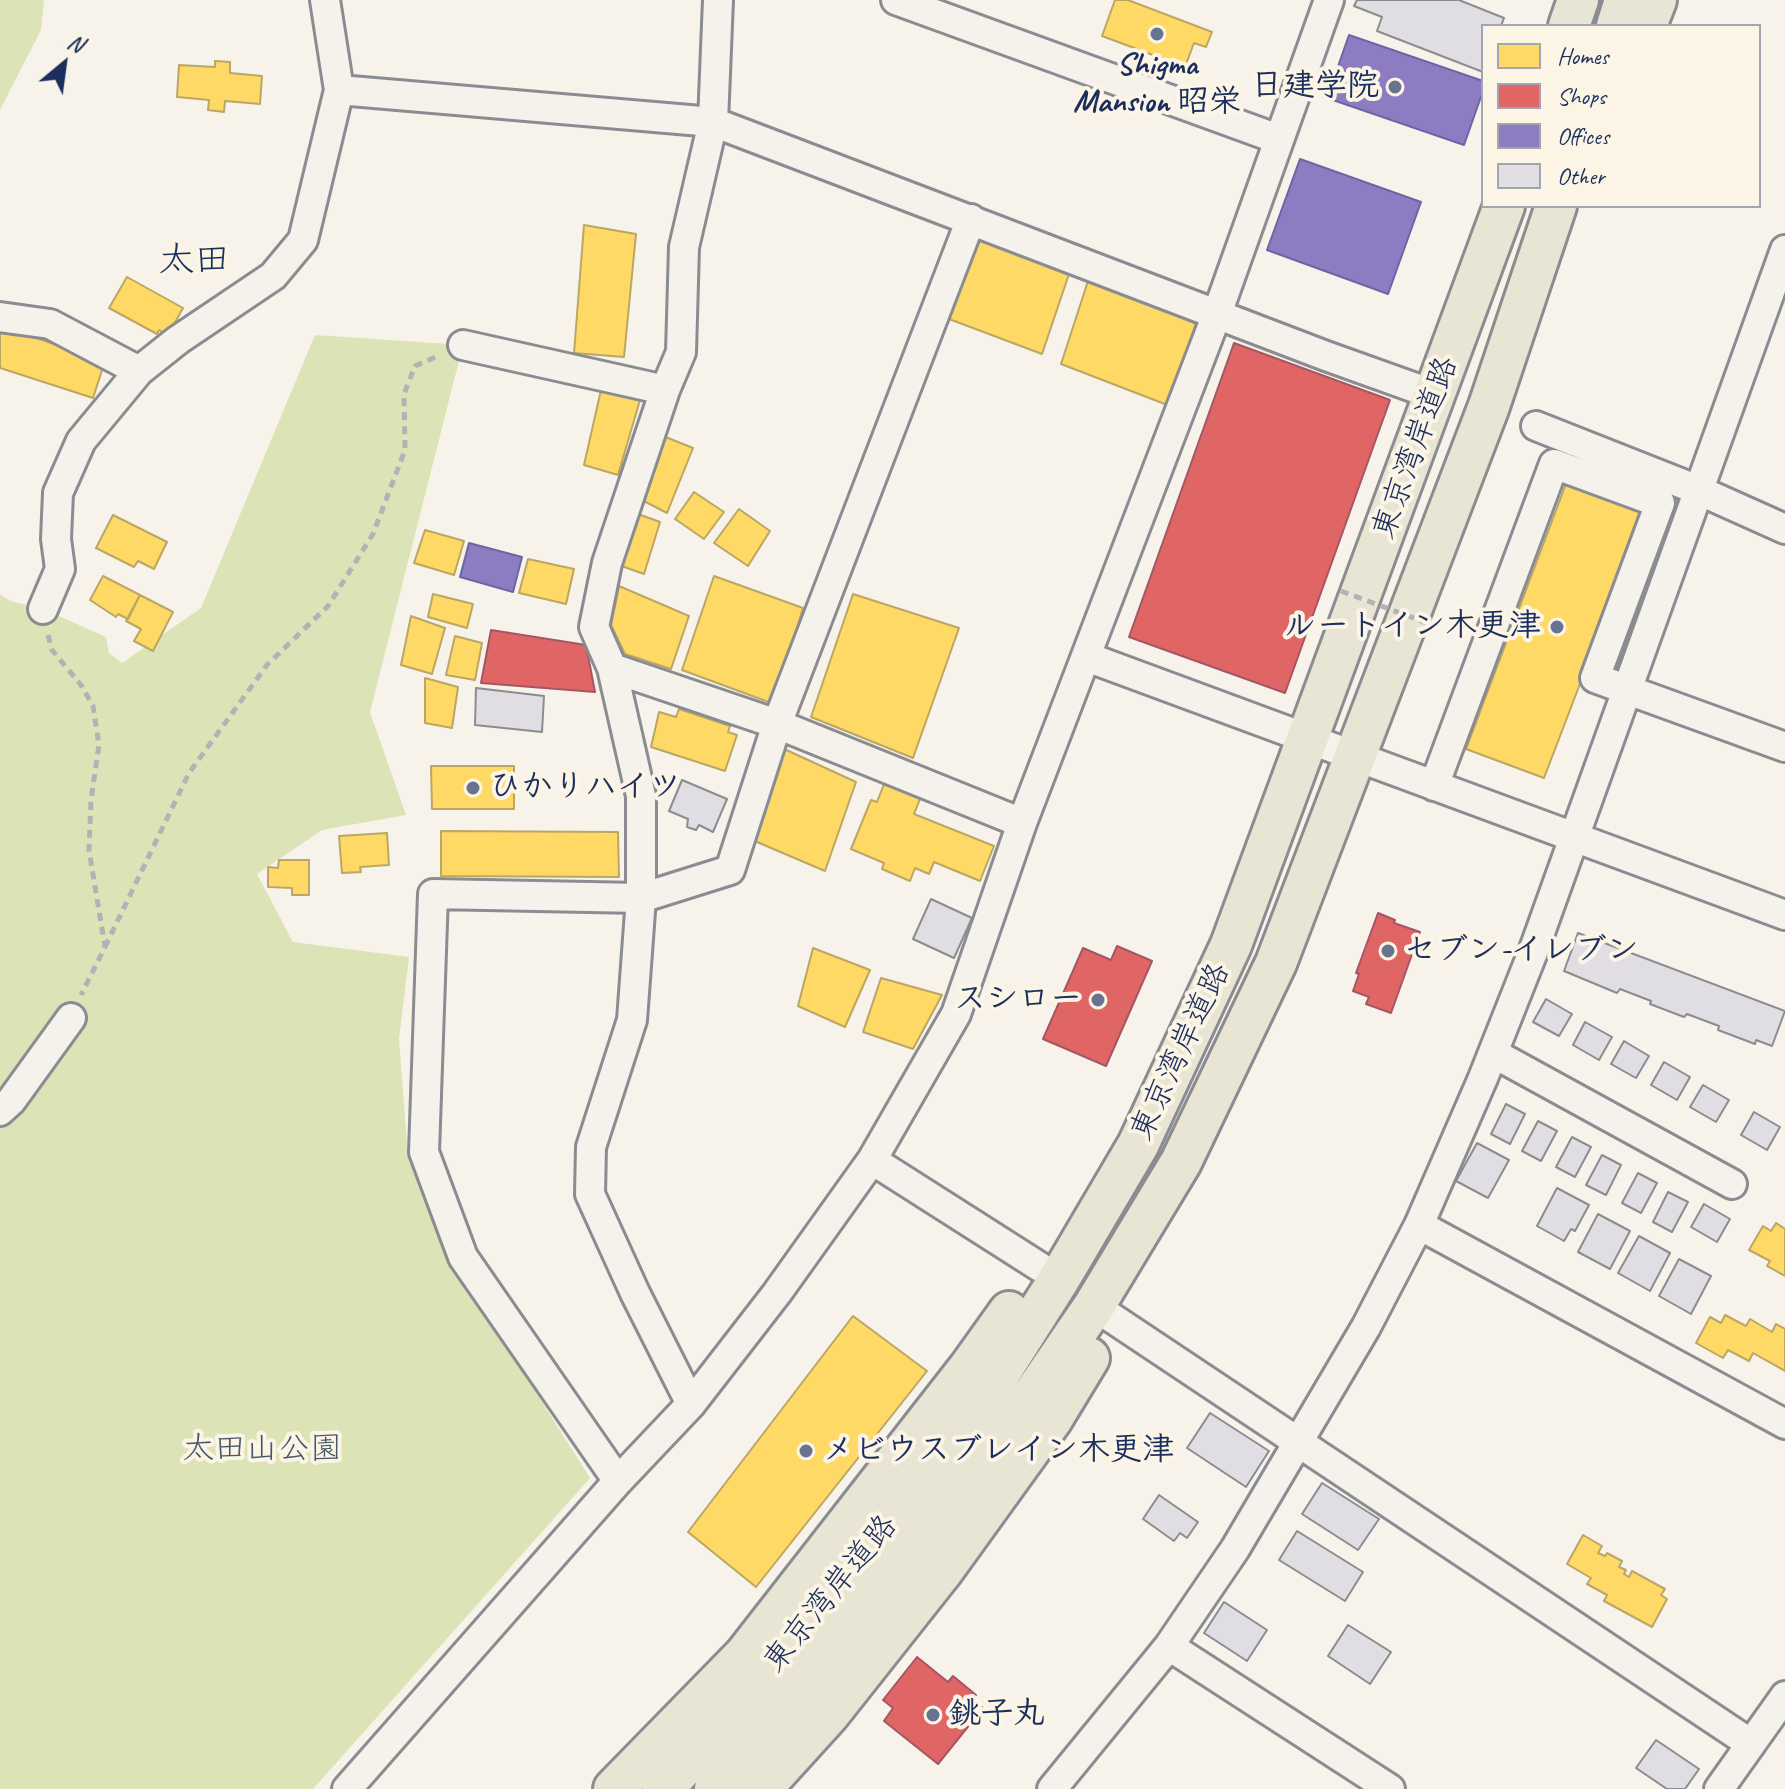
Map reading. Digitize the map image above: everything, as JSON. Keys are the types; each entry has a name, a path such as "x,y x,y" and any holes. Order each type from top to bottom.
{"highway":[{"path":"1541,24 1549,0"},
{"path":"1570,24 1578,0"},
{"path":"1618,24 1625,0"},
{"path":"1647,24 1656,0"},
{"path":"1456,339 1481,207"},
{"name":"東京湾岸道路","path":"663,1789 770,1671 874,1545 992,1385 1138,1145 1231,945 1503,208"},
{"name":"東京湾岸道路","path":"715,1789 809,1685 914,1554 1027,1404 1094,1306 1181,1162 1276,963 1489,406 1555,208"},
{"path":"1489,406 1567,241 1579,208"},
{"path":"614,1789 745,1655 969,1368 1068,1225 1138,1145"},
{"path":"761,1789 829,1714 943,1570 1052,1419 1089,1359 1094,1306"}],"street":[{"path":"43,609 60,569 56,539 58,493 81,441 139,371 178,340 273,276 303,240 339,90 325,0"},
{"path":"691,1404 590,1194 591,1147 632,1020 641,898 641,796 612,668 594,627 607,563 665,390 681,352 684,247 713,122 718,0"},
{"path":"896,0 1278,139"},
{"path":"347,1789 618,1481 691,1404 777,1293 872,1160 956,1014 1022,823 1217,314 1329,0"},
{"path":"339,90 713,122 1435,395"},
{"path":"618,1481 463,1257 424,1152 433,894 641,898 730,870 777,724 971,219"},
{"path":"1052,1789 1169,1646 1235,1549 1366,1327 1419,1225 1533,952 1785,250"},
{"path":"0,317 50,324 139,371"},
{"path":"463,345 665,390"},
{"path":"1536,426 1698,490 1785,529"},
{"path":"1434,786 1554,464 1660,503 1595,678 1785,747"},
{"path":"1087,657 1785,915"},
{"path":"612,668 777,724 1022,823"},
{"path":"0,1111 11,1101 71,1018"},
{"path":"1493,1053 1732,1184"},
{"path":"872,1160 1040,1267"},
{"path":"1419,1225 1785,1424"},
{"path":"1094,1306 1751,1744"},
{"path":"1169,1646 1390,1789"},
{"path":"1719,1789 1785,1696"}],"path":[{"path":"71,1018 189,773 267,665 328,606 373,534 405,450 404,394 415,366 463,345"},
{"path":"1341,591 1435,626"},
{"path":"43,609 52,650 81,685 93,706 99,745 91,800 89,850 105,947"}],"green space":[{"path":"0,0 44,0 41,30 0,110"},
{"name":"太田山公園","path":"315,335 463,345 370,712 406,815 322,830 257,874 293,942 409,957 399,1039 408,1157 453,1261 590,1478 313,1789 0,1789 0,594 10,601 43,609 106,637 109,653 122,663 201,608"}],"building: Homes":[{"name":"Shigma Mansion 昭栄","path":"1115,0 1128,0 1212,32 1206,47 1194,43 1185,67 1102,36"},
{"path":"215,61 230,62 230,73 262,76 260,104 225,101 224,112 208,110 209,100 177,97 179,65 215,67"},
{"path":"584,225 636,234 624,357 574,353"},
{"path":"979,238 1070,271 1042,354 949,319"},
{"path":"127,277 183,308 168,335 159,330 157,334 109,308"},
{"path":"1088,281 1196,323 1170,406 1061,364"},
{"path":"0,326 105,361 93,398 0,368"},
{"path":"601,390 640,400 618,475 584,465"},
{"path":"658,434 693,448 667,513 638,498"},
{"name":"ルートイン木更津","path":"1569,476 1648,506 1544,778 1466,749"},
{"path":"694,492 724,512 704,539 675,519"},
{"path":"739,509 770,531 748,566 714,543"},
{"path":"627,510 660,522 644,574 613,563"},
{"path":"113,515 167,542 154,569 138,561 134,567 96,548"},
{"path":"425,530 464,541 454,575 414,563"},
{"path":"528,559 574,569 566,604 519,593"},
{"path":"103,576 140,595 128,619 118,614 116,617 90,600"},
{"path":"714,576 803,608 774,704 682,670"},
{"path":"619,586 689,616 671,669 625,654 611,625"},
{"path":"433,594 473,604 467,628 428,617"},
{"path":"853,594 959,628 913,758 811,717"},
{"path":"140,595 173,612 153,651 134,641 141,629 126,621"},
{"path":"411,616 445,628 432,674 401,665"},
{"path":"455,636 482,643 475,680 446,675"},
{"path":"425,678 458,687 452,728 425,723"},
{"path":"679,709 730,726 728,732 737,735 725,771 651,747 659,712 676,717"},
{"path":"782,748 856,782 825,871 750,839"},
{"name":"ひかりハイツ","path":"431,766 514,766 514,809 432,809"},
{"path":"886,779 922,794 914,814 994,846 980,881 934,862 929,874 915,868 910,881 882,869 884,863 851,849 871,800 877,802"},
{"path":"441,831 618,832 619,877 441,876"},
{"path":"387,833 389,865 360,867 361,872 342,873 339,836"},
{"path":"279,860 309,860 309,895 292,895 292,888 268,887 268,867 278,868"},
{"path":"813,948 870,970 845,1027 798,1006"},
{"path":"881,978 942,995 913,1049 863,1032"},
{"path":"1776,1223 1785,1229 1785,1276 1767,1266 1770,1261 1749,1250 1763,1226 1771,1231"},
{"path":"1725,1315 1746,1326 1750,1319 1772,1332 1776,1324 1785,1329 1785,1371 1753,1353 1749,1361 1728,1350 1723,1358 1696,1343 1710,1317 1721,1323"},
{"name":"メビウスブレイン木更津","path":"853,1316 927,1371 756,1587 688,1532"},
{"path":"1583,1535 1602,1546 1598,1553 1605,1556 1607,1553 1622,1561 1619,1567 1626,1570 1624,1574 1629,1577 1632,1571 1665,1589 1661,1595 1667,1599 1652,1627 1604,1601 1607,1595 1587,1584 1591,1578 1567,1564"}],"building: Shops":[{"path":"1234,343 1390,400 1285,693 1129,637"},
{"path":"491,630 586,645 595,692 481,683"},
{"name":"セブン-イレブン","path":"1378,913 1395,920 1394,923 1420,932 1391,1013 1366,1004 1369,997 1353,991 1359,974 1356,973"},
{"name":"スシロー","path":"1117,946 1152,961 1106,1066 1043,1039 1083,948 1111,960"},
{"name":"銚子丸","path":"917,1657 948,1682 953,1676 976,1695 972,1699 983,1708 938,1764 884,1721 893,1708 883,1700"}],"building: Offices":[{"path":"1349,35 1481,80 1481,97 1464,145 1327,98"},
{"path":"1300,159 1421,202 1388,294 1267,250"},
{"path":"469,543 522,557 513,592 460,577"}],"building: Other":[{"path":"1357,0 1459,0 1504,18 1502,24 1481,24 1481,71 1377,31 1382,17 1354,6"},
{"path":"476,688 544,696 542,732 475,725"},
{"path":"682,780 727,799 713,832 699,825 696,830 687,827 688,819 669,811"},
{"path":"931,899 972,918 954,958 913,939"},
{"path":"1578,933 1785,1011 1772,1046 1756,1040 1755,1044 1718,1030 1719,1026 1687,1014 1684,1017 1620,989 1617,993 1564,971"},
{"path":"1546,999 1572,1014 1559,1036 1533,1022"},
{"path":"1585,1022 1612,1037 1599,1060 1573,1045"},
{"path":"1624,1041 1649,1056 1636,1078 1611,1064"},
{"path":"1664,1062 1690,1077 1677,1100 1651,1085"},
{"path":"1703,1085 1729,1100 1716,1122 1690,1107"},
{"path":"1506,1104 1525,1114 1510,1144 1491,1134"},
{"path":"1754,1112 1780,1127 1767,1150 1741,1135"},
{"path":"1538,1121 1557,1131 1541,1161 1522,1151"},
{"path":"1572,1137 1591,1147 1575,1177 1556,1167"},
{"path":"1477,1143 1509,1160 1488,1198 1456,1181"},
{"path":"1602,1155 1621,1165 1606,1195 1586,1185"},
{"path":"1638,1173 1657,1183 1641,1213 1622,1203"},
{"path":"1557,1188 1589,1205 1575,1231 1571,1229 1564,1241 1537,1226"},
{"path":"1668,1192 1688,1202 1672,1232 1653,1222"},
{"path":"1704,1204 1730,1219 1717,1242 1691,1227"},
{"path":"1598,1214 1630,1231 1610,1269 1578,1252"},
{"path":"1639,1236 1670,1253 1650,1291 1618,1273"},
{"path":"1679,1259 1711,1276 1691,1314 1659,1296"},
{"path":"1210,1413 1269,1451 1246,1487 1187,1448"},
{"path":"1322,1483 1379,1519 1358,1550 1302,1514"},
{"path":"1159,1495 1198,1522 1187,1538 1180,1533 1174,1541 1143,1519"},
{"path":"1297,1531 1363,1572 1345,1601 1279,1560"},
{"path":"1224,1602 1267,1630 1247,1661 1204,1633"},
{"path":"1348,1625 1391,1652 1370,1684 1328,1656"},
{"path":"1656,1740 1699,1769 1685,1789 1667,1789 1636,1768"}],"place":[{"name":"Shigma Mansion 昭栄","path":"1157,34"},
{"name":"日建学院","path":"1395,87"},
{"name":"ルートイン木更津","path":"1557,627"},
{"name":"ひかりハイツ","path":"473,788"},
{"name":"セブン-イレブン","path":"1388,951"},
{"name":"スシロー","path":"1098,1000"},
{"name":"メビウスブレイン木更津","path":"806,1451"},
{"name":"銚子丸","path":"933,1715"}],"district":[{"name":"太田","path":"194,262"}]}
